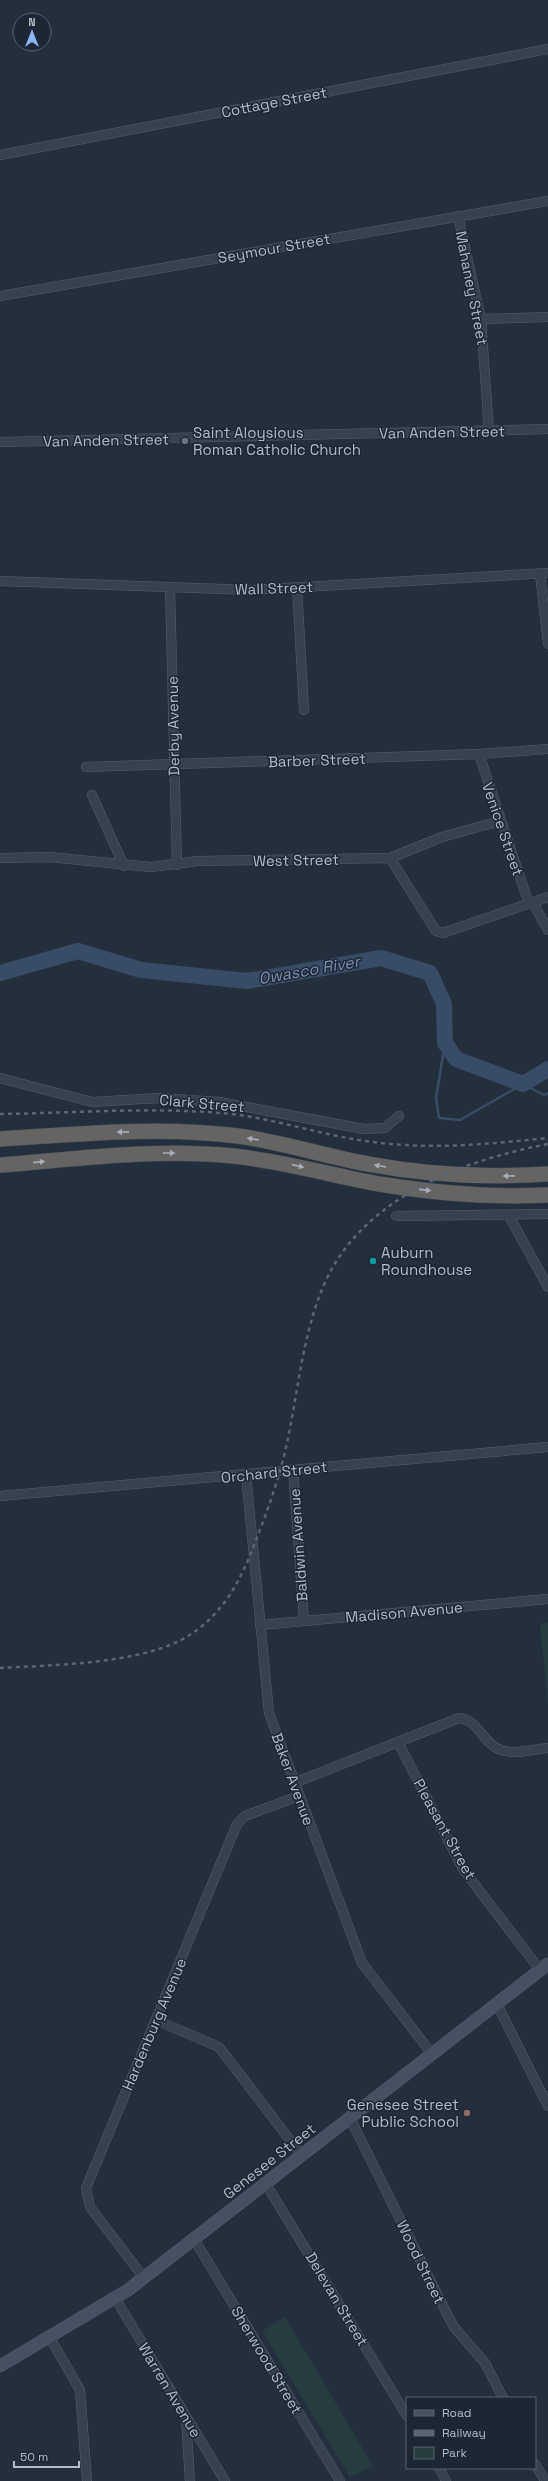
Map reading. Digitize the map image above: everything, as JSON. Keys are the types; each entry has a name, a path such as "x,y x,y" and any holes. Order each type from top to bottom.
{"highway":[{"path":"0,1139 105,1132 195,1132 270,1142 366,1164 431,1173 486,1176 548,1174"},
{"path":"0,1165 122,1156 197,1154 284,1163 378,1184 425,1190 500,1196 548,1195"}],"main road":[{"name":"Genesee Street","path":"0,2366 116,2298 144,2278 544,1967"}],"street":[{"name":"Cottage Street","path":"0,155 548,49"},
{"name":"Seymour Street","path":"0,296 548,201"},
{"name":"Mahaney Street","path":"458,216 481,318 489,431"},
{"path":"481,318 548,317"},
{"name":"Van Anden Street","path":"0,442 548,430"},
{"path":"544,573 548,644"},
{"name":"Wall Street","path":"0,581 252,590 544,573"},
{"name":"Derby Avenue","path":"170,588 177,865"},
{"path":"297,588 304,710"},
{"name":"Barber Street","path":"86,766 174,765 479,754 548,749"},
{"name":"Venice Street","path":"479,754 500,821 531,903 548,930"},
{"path":"92,795 124,866"},
{"path":"500,821 442,837 390,858 436,931 443,933 548,897"},
{"name":"West Street","path":"0,858 49,857 124,866 177,865 198,861 390,858"},
{"name":"Clark Street","path":"0,1078 92,1102 159,1098 220,1102 364,1129 385,1128 399,1116"},
{"path":"396,1216 509,1216 548,1214"},
{"path":"509,1216 548,1287"},
{"name":"Orchard Street","path":"0,1496 548,1447"},
{"name":"Baldwin Avenue","path":"293,1469 304,1620"},
{"name":"Baker Avenue","path":"246,1474 267,1706 294,1783 362,1963 432,2054"},
{"name":"Madison Avenue","path":"260,1625 548,1599"},
{"path":"294,1783 459,1718 473,1723 499,1750 510,1752 548,1748"},
{"name":"Pleasant Street","path":"398,1742 463,1869 544,1967"},
{"name":"Hardenburg Avenue","path":"144,2278 90,2207 86,2194 90,2176 237,1824 246,1816 299,1796"},
{"path":"497,2004 548,2106"},
{"path":"156,2020 219,2047 302,2156"},
{"name":"Wood Street","path":"350,2118 454,2327 485,2363 502,2397"},
{"name":"Delevan Street","path":"266,2184 406,2414"},
{"name":"Sherwood Street","path":"194,2239 340,2481"},
{"name":"Warren Avenue","path":"116,2298 224,2481"},
{"path":"50,2338 80,2390 87,2481"},
{"path":"186,2416 190,2481"},
{"path":"536,2465 545,2478"},
{"path":"439,2469 446,2481"}],"green space":[{"path":"548,1623 548,1705 540,1624"},
{"path":"285,2317 373,2466 350,2477 262,2331"}],"waterway":[{"name":"Owasco River","path":"0,973 78,951 141,970 247,981 381,958 430,973 444,1004 445,1043 456,1059 523,1084 548,1069"},
{"path":"445,1043 436,1098 439,1118 460,1120 523,1084 544,1095 548,1093"}],"railway":[{"path":"0,1114 139,1110 221,1113 259,1118 335,1136 373,1142 417,1146 482,1144 548,1138"},
{"path":"0,1668 93,1662 140,1654 162,1648 181,1640 207,1621 228,1598 244,1570 266,1515 285,1451 303,1356 313,1315 328,1276 346,1248 368,1223 394,1203 422,1186 453,1171 484,1160 548,1144"}],"place":[{"name":"Saint Aloysious Roman Catholic Church","path":"185,441"},
{"name":"Auburn Roundhouse","path":"373,1261"},
{"name":"Genesee Street Public School","path":"467,2113"}]}
